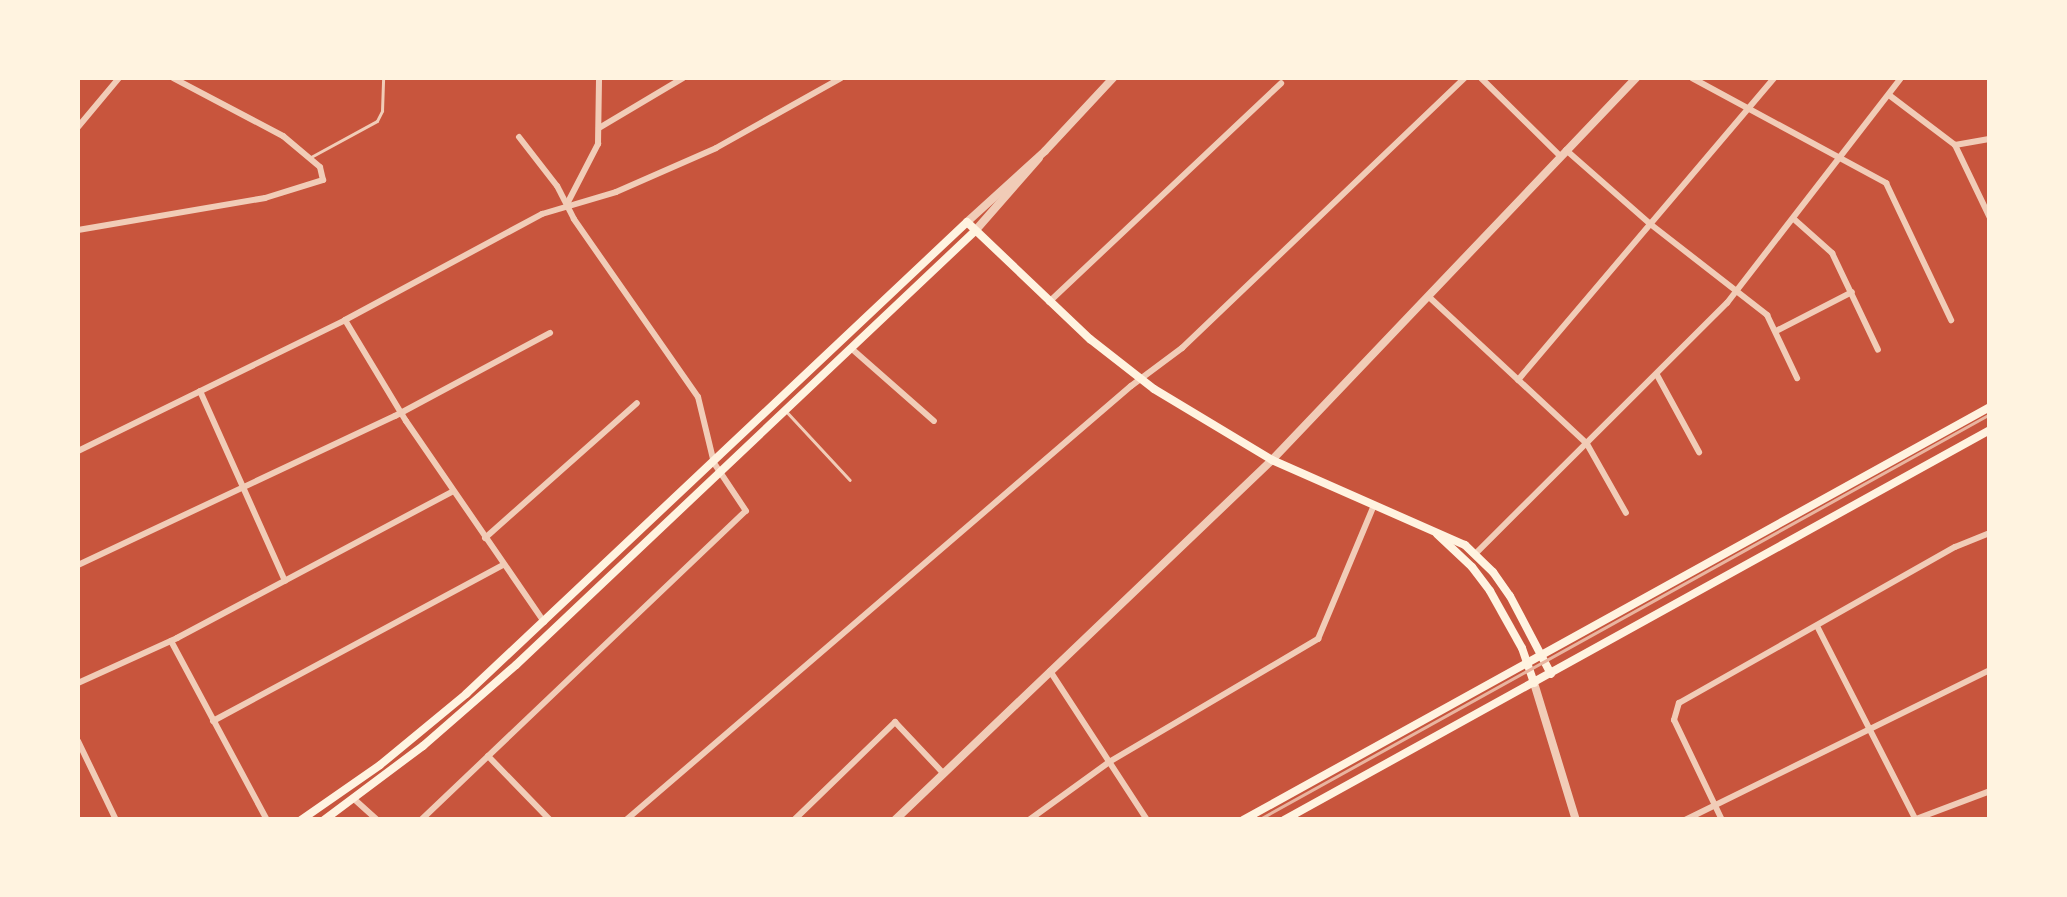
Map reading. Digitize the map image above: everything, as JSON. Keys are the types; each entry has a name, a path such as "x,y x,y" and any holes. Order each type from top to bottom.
{"main road":[{"path":"301,820 418,736 714,464 967,222 1049,302 1140,380 1272,460 1432,530 1476,554 1510,596 1551,674"},
{"path":"324,820 476,701 721,476 975,231"},
{"path":"1243,820 1990,407"},
{"path":"1284,820 1990,430"},
{"path":"1432,530 1482,578 1527,662 1534,683"}],"street":[{"path":"78,128 119,78"},
{"path":"78,230 265,198 322,180 322,169 262,122 174,78"},
{"path":"567,205 569,194 596,152 599,78"},
{"path":"599,128 683,78"},
{"path":"78,451 567,205 616,192 716,148 841,78"},
{"path":"975,231 1113,78"},
{"path":"626,820 1206,327 1465,78"},
{"path":"1482,78 1648,224 1738,291 1778,330 1797,378"},
{"path":"895,820 1272,460 1636,78"},
{"path":"1692,78 1750,106 1890,188 1951,320"},
{"path":"1518,380 1774,78"},
{"path":"1476,554 1738,291 1902,78"},
{"path":"1049,302 1281,82"},
{"path":"1888,95 1955,146 1990,218"},
{"path":"421,820 746,511 714,464 698,398 518,137"},
{"path":"1955,146 1990,139"},
{"path":"967,222 1045,151"},
{"path":"1795,220 1832,252 1878,350"},
{"path":"1778,330 1852,292"},
{"path":"1428,296 1587,444 1626,514"},
{"path":"344,320 401,412 544,622"},
{"path":"78,565 401,412 550,332"},
{"path":"852,349 934,421"},
{"path":"1657,375 1700,452"},
{"path":"200,391 285,581"},
{"path":"486,538 637,403"},
{"path":"78,682 171,641 454,491"},
{"path":"1029,820 1109,762 1318,639 1374,505"},
{"path":"1722,820 1674,720 1674,709 1990,533"},
{"path":"213,721 504,565"},
{"path":"1818,626 1915,819 1990,791"},
{"path":"171,641 266,820"},
{"path":"1685,820 1717,808 1990,670"},
{"path":"1050,671 1147,820"},
{"path":"1534,683 1576,820"},
{"path":"794,820 804,816 895,722 943,773"},
{"path":"78,742 116,820"},
{"path":"488,756 550,820"},
{"path":"354,799 377,820"}],"lane":[{"path":"310,158 377,121 382,111 383,78"},
{"path":"787,412 850,480"}],"tram line":[{"path":"1258,820 1990,414"}]}
